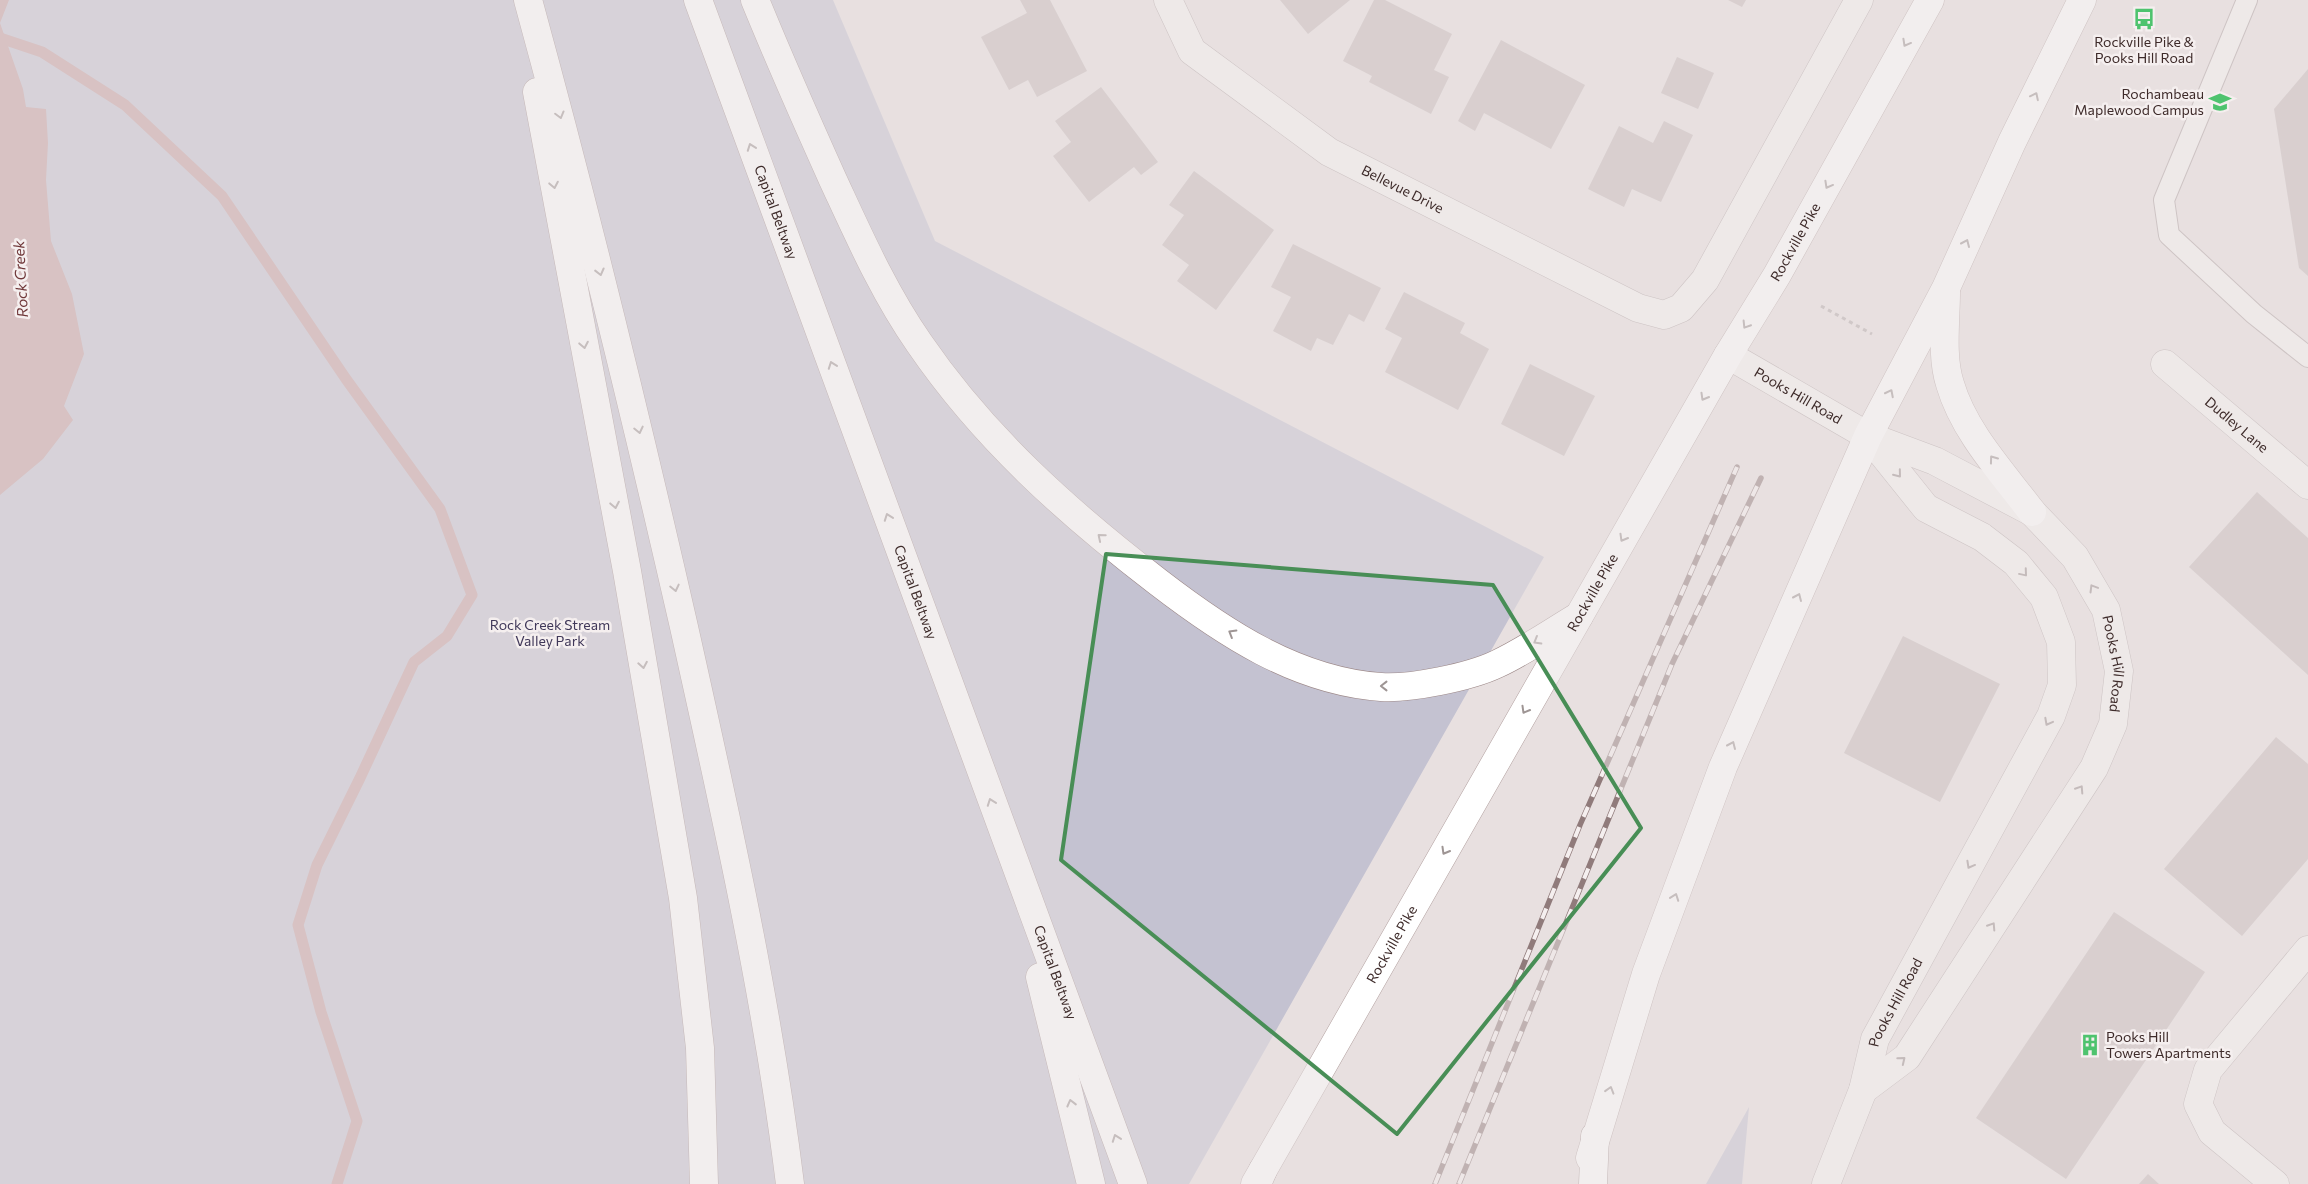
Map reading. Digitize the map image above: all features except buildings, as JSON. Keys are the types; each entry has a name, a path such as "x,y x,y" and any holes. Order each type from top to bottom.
{"main road":[{"path":"519,0 627,571 683,898 700,1048 704,1184"},
{"path":"528,0 567,141 627,379 732,840 784,1129 790,1184"},
{"name":"Capital Beltway","path":"698,0 1133,1184"},
{"path":"755,0 865,251 918,342 975,417 1048,492 1123,555 1196,611 1266,654 1325,678 1382,687 1442,681 1496,665 1579,616"},
{"name":"Rockville Pike","path":"1258,1179 1728,355 1777,275 1930,0"},
{"path":"1583,1184 1595,1136 1646,974 1723,767 1868,436 1946,288 2012,142 2082,0"},
{"path":"1946,288 1945,346 1949,382 1955,398 1966,424 2032,512"},
{"path":"1008,847 1091,1184"},
{"path":"1593,1184 1595,1136"}],"street":[{"name":"Bellevue Drive","path":"1168,0 1192,52 1329,152 1638,308 1664,315 1681,308 1709,273 1859,0"},
{"name":"Pooks Hill Road","path":"1728,355 1868,436 1935,461 2032,512 2075,558 2106,610 2119,671 2113,724 2094,768 1907,1057 1863,1090"},
{"name":"Dudley Lane","path":"2165,364 2308,485"},
{"name":"Pooks Hill Road","path":"1826,1184 1863,1090 1875,1039 2051,716 2062,685 2061,642 2044,597 2016,563 1982,537 1926,508 1868,436"},
{"path":"2275,1184 2212,1132 2198,1104 2208,1070 2308,950"}],"lane":[{"path":"2247,0 2164,200 2169,235 2254,314 2308,358"}],"path":[{"path":"1821,306 1872,334"}],"highlighted area":[{"path":"1106,554 1493,585 1641,828 1397,1134 1061,860"}],"green space":[{"name":"Rock Creek Stream Valley Park","path":"0,0 833,0 935,241 1544,557 1189,1184 0,1184"},
{"path":"1749,1107 1742,1184 1706,1184"}],"water":[{"path":"0,0 9,0 0,23"},
{"name":"Rock Creek","path":"0,23 23,89 26,107 46,109 48,143 46,180 51,241 72,294 84,354 64,406 73,420 43,459 0,495"}],"waterway":[{"path":"0,38 42,52 125,105 222,196 346,379 440,509 472,595 447,636 414,662 317,865 298,925 321,1012 357,1121 337,1184"}],"railway":[{"path":"1435,1184 1580,825 1737,467"},
{"path":"1459,1184 1672,664 1761,478"}],"place":[{"name":"Rockville Pike & Pooks Hill Road","path":"2144,19"},
{"name":"Rochambeau Maplewood Campus","path":"2220,102"},
{"name":"Pooks Hill Towers Apartments","path":"2090,1045"}]}
